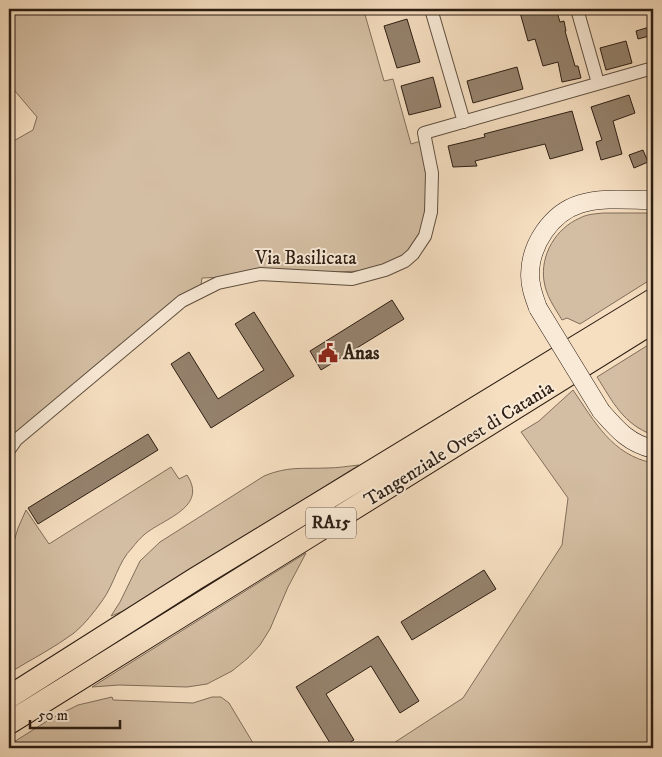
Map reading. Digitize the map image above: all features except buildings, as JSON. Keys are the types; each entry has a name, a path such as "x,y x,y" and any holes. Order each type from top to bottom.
{"highway":[{"name":"Tangenziale Ovest di Catania","path":"9,697 195,578 653,300"},
{"name":"Tangenziale Ovest di Catania","path":"9,723 653,322"}],"street":[{"path":"430,9 464,122"},
{"path":"577,9 598,83"},
{"name":"Via Basilicata","path":"9,450 16,440 182,301 218,283 260,274 352,279 384,270 405,261 414,254 425,236 431,212 432,173 424,134 653,68"},
{"path":"653,200 593,201 579,204 557,217 549,225 540,237 531,262 531,289 538,308 601,410 623,435 645,447 653,449"}],"shaded area":[{"path":"9,9 371,9 364,11 384,81 393,79 411,144 421,141 427,184 424,226 409,251 399,258 359,271 202,278 201,285 16,434 9,428 9,153 10,143 33,130 37,117 9,84"},
{"path":"653,213 653,278 580,324 567,318 562,320 551,302 545,286 543,271 547,252 557,235 571,223 591,214"},
{"path":"653,342 653,435 634,425 626,418 597,377"},
{"path":"573,390 597,425 615,445 626,453 653,463 653,748 386,748 463,698 562,545 568,498 521,432 539,421"},
{"path":"359,465 126,610 111,616 140,561 160,542 264,476 288,469 335,468"},
{"path":"171,467 179,479 187,475 192,486 192,495 188,504 173,517 153,528 138,541 123,560 102,601 74,633 9,673 9,558 18,528 26,510 49,544"},
{"path":"306,553 288,587 270,629 260,645 232,671 207,684 187,687 119,685 92,687"},
{"path":"112,697 113,700 193,703 212,697 221,697 229,703 256,748 9,748 9,745 52,718 78,705"}],"place":[{"name":"Anas","path":"328,353"}]}
